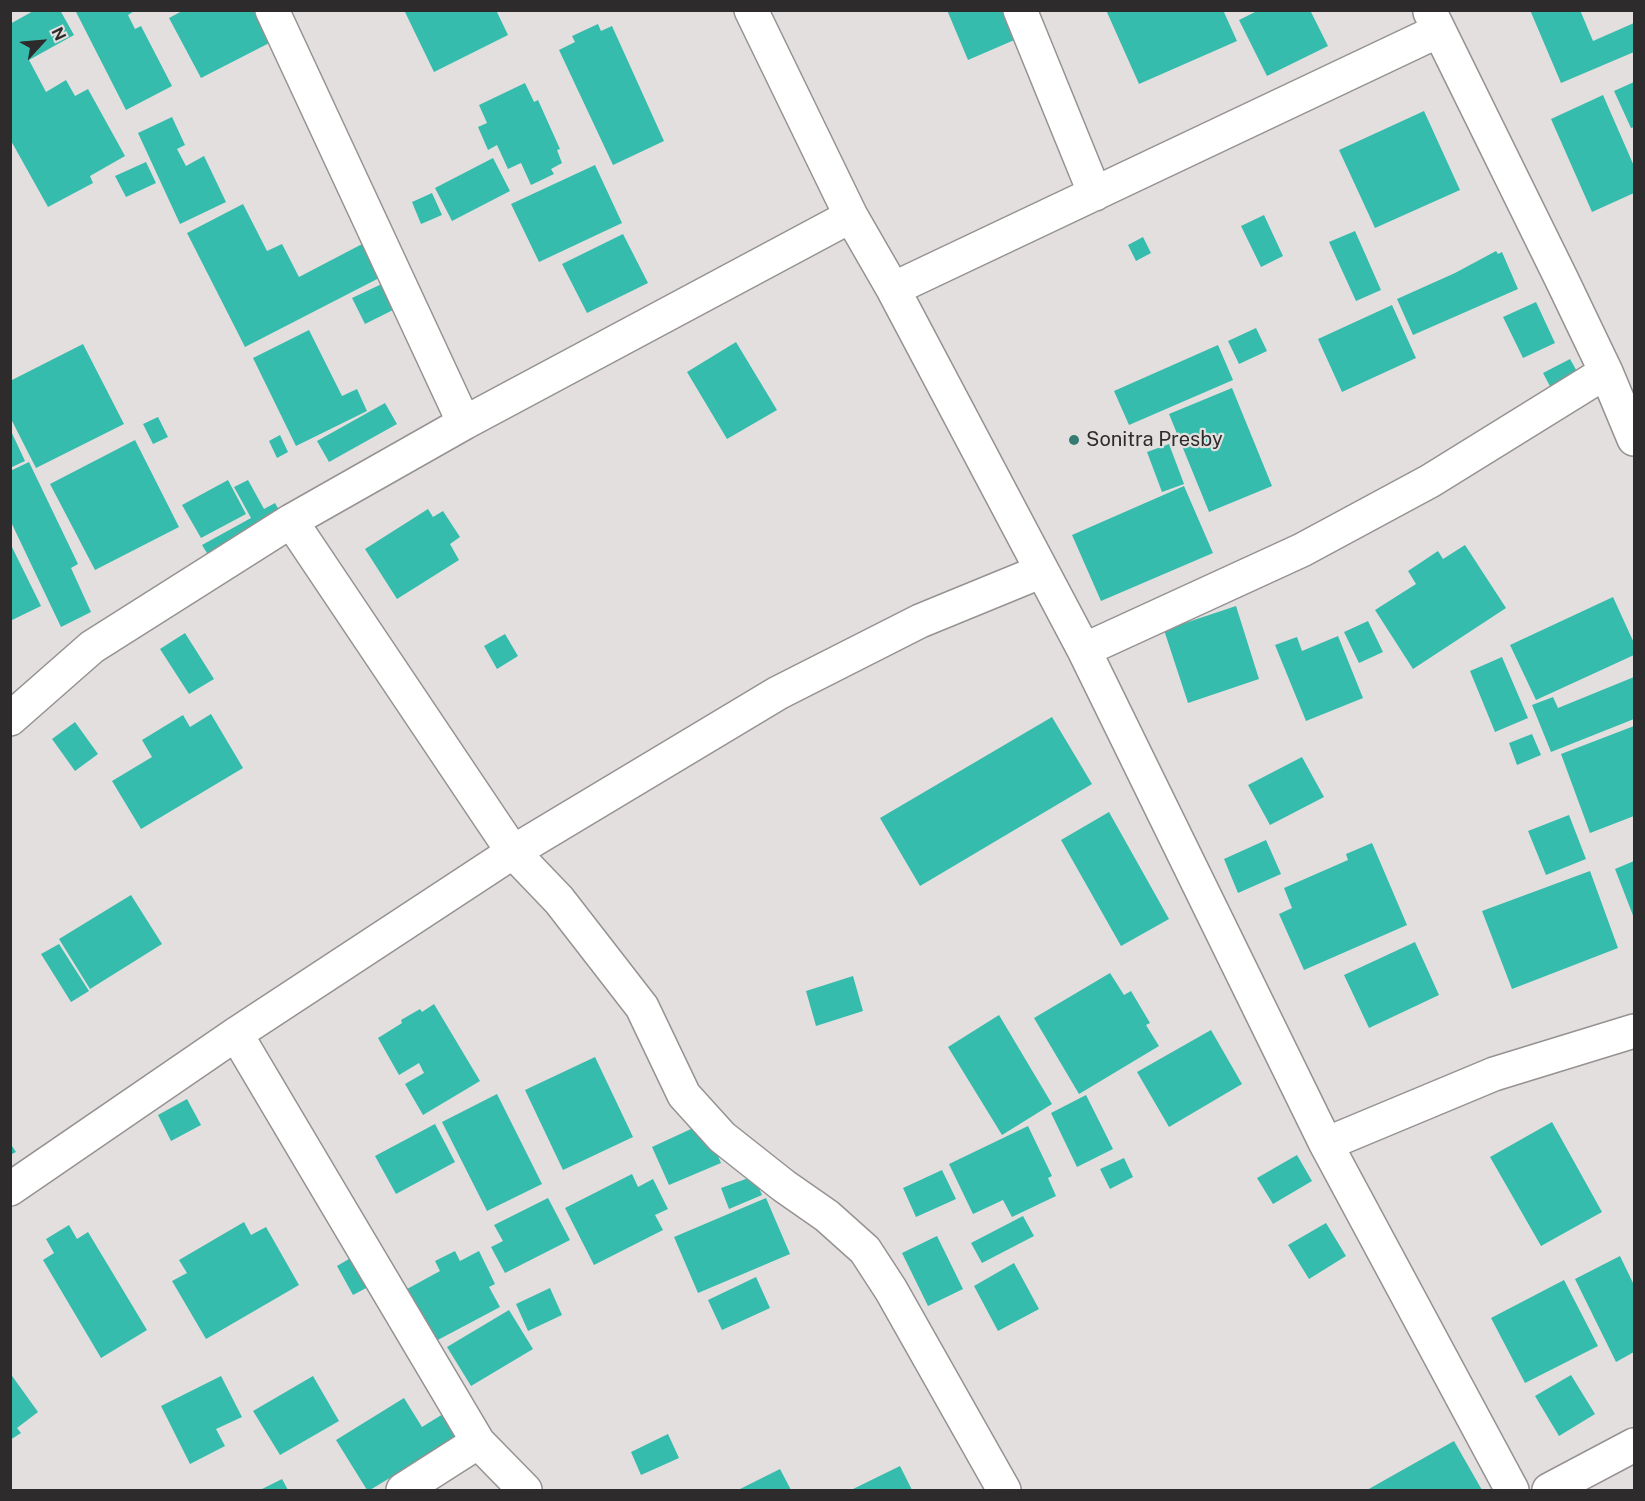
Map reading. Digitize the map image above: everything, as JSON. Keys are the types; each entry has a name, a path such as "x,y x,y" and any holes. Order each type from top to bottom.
{"street":[{"path":"272,10 464,423"},
{"path":"751,10 852,216 1084,650 1326,1144 1512,1491"},
{"path":"1020,10 1095,194"},
{"path":"893,289 1095,194 1433,21 1566,288 1635,439"},
{"path":"10,719 92,647 291,521 464,423 852,216"},
{"path":"1084,650 1302,550 1430,481 1606,372"},
{"path":"291,521 513,852 559,900 642,1007 684,1095 722,1137 784,1186 827,1216 865,1250 891,1290 1004,1491"},
{"path":"10,1189 236,1034 513,852 777,693 920,621 1042,571"},
{"path":"1326,1144 1494,1074 1635,1031"},
{"path":"236,1034 478,1442 525,1491"},
{"path":"403,1491 478,1442"},
{"path":"1550,1491 1635,1445"}],"building":[{"path":"35,10 60,10 74,35 29,60 46,92 66,80 75,96 88,89 125,156 90,176 93,183 48,207 10,139 10,24"},
{"path":"75,10 136,10 128,15 135,29 141,26 172,86 126,110"},
{"path":"184,10 265,10 279,38 201,78 169,18"},
{"path":"404,10 496,10 508,35 434,72"},
{"path":"947,10 1006,10 1019,38 968,60"},
{"path":"1106,10 1223,10 1237,41 1139,84"},
{"path":"1259,10 1310,10 1328,46 1267,76 1239,20"},
{"path":"1530,10 1580,10 1593,41 1634,23 1634,52 1561,83"},
{"path":"598,24 601,31 612,26 664,141 613,165 559,50 575,42 572,36"},
{"path":"1634,82 1634,127 1631,128 1614,91"},
{"path":"525,83 534,102 538,100 560,149 557,150 562,163 551,169 554,174 531,185 521,163 508,169 497,145 488,150 478,127 487,123 479,105"},
{"path":"1603,95 1634,166 1634,193 1592,212 1551,119"},
{"path":"1424,111 1460,190 1375,228 1339,150"},
{"path":"172,117 185,145 177,149 186,166 204,156 226,202 180,224 138,133"},
{"path":"493,158 510,191 452,221 435,188"},
{"path":"146,162 156,183 126,197 115,176"},
{"path":"595,165 622,223 539,262 511,204"},
{"path":"432,193 442,215 421,224 412,202"},
{"path":"243,204 267,251 282,244 299,277 366,242 383,276 245,347 187,233"},
{"path":"1264,215 1283,256 1261,267 1241,226"},
{"path":"1355,231 1381,290 1356,301 1329,242"},
{"path":"623,234 648,283 587,313 562,264"},
{"path":"1143,237 1151,253 1136,261 1128,245"},
{"path":"1496,251 1498,254 1502,252 1518,289 1413,335 1397,299 1455,273"},
{"path":"386,282 399,307 365,324 352,298"},
{"path":"1536,302 1555,343 1523,358 1503,317"},
{"path":"1392,305 1416,358 1342,392 1318,339"},
{"path":"1256,328 1267,351 1239,364 1228,341"},
{"path":"309,330 342,396 357,389 367,411 296,446 253,358"},
{"path":"736,342 777,410 727,439 687,372"},
{"path":"83,344 124,424 36,468 10,417 10,381"},
{"path":"1218,345 1233,380 1129,425 1114,391"},
{"path":"1570,359 1579,375 1552,390 1543,373"},
{"path":"1232,388 1272,486 1209,512 1169,414"},
{"path":"385,403 397,424 329,462 317,441"},
{"path":"158,417 168,437 153,444 143,424"},
{"path":"10,429 25,461 10,468"},
{"path":"280,435 288,452 277,458 269,441"},
{"path":"135,440 179,527 95,570 50,484"},
{"path":"1169,444 1184,484 1162,492 1147,452"},
{"path":"29,462 78,564 71,568 91,612 61,627 10,520 10,471"},
{"path":"228,480 246,514 201,538 182,505"},
{"path":"248,480 264,509 275,503 283,517 210,558 202,545 251,518 234,487"},
{"path":"1184,486 1213,553 1101,601 1072,535"},
{"path":"428,509 433,517 443,511 460,537 450,544 459,560 397,599 365,549"},
{"path":"10,543 41,606 10,621"},
{"path":"1465,545 1506,608 1413,669 1375,610 1416,584 1408,571 1438,551 1443,559"},
{"path":"1613,597 1634,643 1634,655 1536,700 1510,645"},
{"path":"1236,606 1259,679 1188,703 1164,630"},
{"path":"1368,621 1383,652 1359,663 1344,632"},
{"path":"185,633 214,679 189,694 160,649"},
{"path":"505,634 518,656 497,669 484,646"},
{"path":"1338,636 1363,698 1306,721 1275,645 1297,637 1302,651"},
{"path":"1502,657 1528,718 1495,732 1470,671"},
{"path":"1634,677 1634,719 1551,752 1532,705 1553,697 1558,708"},
{"path":"211,714 243,768 141,829 112,781 152,757 142,740 183,715 190,727"},
{"path":"1052,717 1092,784 920,886 880,818"},
{"path":"75,722 98,754 75,771 52,739"},
{"path":"1634,726 1634,816 1590,833 1561,754"},
{"path":"1532,734 1541,755 1517,765 1509,743"},
{"path":"1302,757 1324,797 1270,825 1248,785"},
{"path":"1109,812 1169,919 1121,946 1061,840"},
{"path":"1569,815 1586,859 1546,875 1528,831"},
{"path":"1266,840 1281,874 1238,893 1224,859"},
{"path":"1372,843 1407,925 1304,970 1279,914 1292,908 1284,888 1348,860 1346,854"},
{"path":"1634,861 1634,918 1615,869"},
{"path":"1590,871 1618,948 1512,989 1482,911"},
{"path":"131,895 162,944 90,989 59,939"},
{"path":"1415,942 1439,995 1369,1028 1344,975"},
{"path":"59,944 89,991 71,1002 41,954"},
{"path":"1110,973 1124,995 1131,991 1150,1023 1146,1025 1159,1046 1079,1094 1034,1018"},
{"path":"853,976 863,1011 816,1026 806,991"},
{"path":"434,1004 480,1081 423,1115 405,1084 424,1073 419,1063 399,1075 378,1038 402,1023 401,1020 420,1009 422,1012"},
{"path":"999,1015 1052,1104 1002,1135 948,1047"},
{"path":"1211,1030 1242,1084 1169,1127 1137,1072"},
{"path":"595,1057 633,1137 563,1170 525,1090"},
{"path":"497,1094 542,1184 487,1211 442,1122"},
{"path":"1086,1095 1113,1149 1077,1167 1051,1113"},
{"path":"187,1099 201,1125 171,1141 158,1115"},
{"path":"1552,1122 1602,1212 1541,1246 1490,1157"},
{"path":"704,1123 721,1163 669,1185 652,1147"},
{"path":"435,1124 455,1162 396,1194 375,1156"},
{"path":"1028,1126 1052,1176 1048,1178 1056,1196 1012,1217 1003,1200 973,1214 949,1164"},
{"path":"10,1143 16,1152 10,1155"},
{"path":"1297,1155 1312,1181 1273,1204 1257,1178"},
{"path":"1124,1158 1133,1177 1110,1189 1100,1169"},
{"path":"942,1170 956,1199 916,1217 903,1188"},
{"path":"632,1174 638,1187 653,1179 668,1209 655,1215 663,1230 594,1265 565,1208"},
{"path":"754,1176 762,1195 729,1209 721,1188"},
{"path":"548,1198 570,1240 505,1273 491,1247 503,1241 494,1225"},
{"path":"766,1198 790,1254 698,1293 674,1237"},
{"path":"1023,1216 1034,1236 982,1263 971,1243"},
{"path":"244,1222 251,1235 266,1227 299,1285 206,1339 172,1281 187,1273 179,1260"},
{"path":"1326,1223 1346,1256 1309,1279 1288,1245"},
{"path":"69,1225 77,1239 88,1232 147,1330 101,1358 43,1260 54,1253 46,1239"},
{"path":"937,1236 963,1289 928,1306 902,1253"},
{"path":"455,1251 460,1261 479,1251 495,1284 489,1287 500,1307 434,1342 407,1289 440,1271 435,1261"},
{"path":"354,1256 370,1286 353,1295 337,1266"},
{"path":"1620,1256 1634,1285 1634,1352 1616,1362 1575,1279"},
{"path":"1014,1263 1039,1309 998,1331 974,1286"},
{"path":"756,1277 770,1308 722,1330 708,1300"},
{"path":"1564,1280 1598,1346 1525,1383 1491,1318"},
{"path":"550,1288 562,1315 528,1331 516,1304"},
{"path":"509,1310 533,1349 471,1386 447,1347"},
{"path":"10,1373 38,1412 17,1428 21,1433 10,1440"},
{"path":"1571,1375 1595,1414 1559,1436 1535,1396"},
{"path":"221,1376 242,1417 216,1429 225,1446 190,1464 161,1406"},
{"path":"313,1376 339,1421 280,1455 253,1411"},
{"path":"404,1398 422,1427 443,1414 457,1437 367,1490 336,1440"},
{"path":"668,1434 679,1458 641,1475 631,1452"},
{"path":"1454,1441 1482,1490 1367,1490"},
{"path":"900,1466 912,1490 851,1490"},
{"path":"780,1469 791,1490 738,1490"},
{"path":"282,1479 288,1490 260,1490"}],"place":[{"name":"Sonitra Presby","path":"1074,440"}]}
